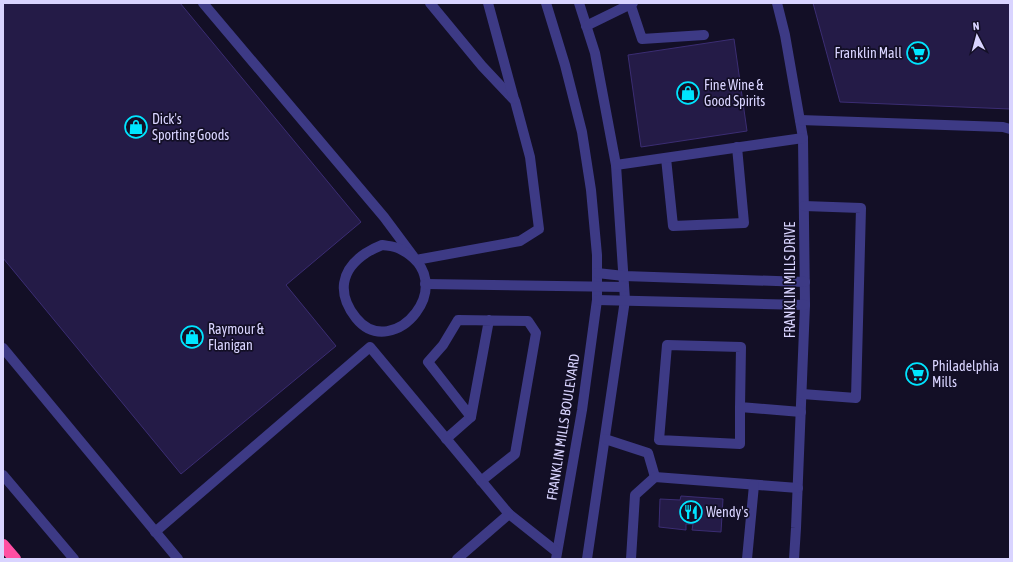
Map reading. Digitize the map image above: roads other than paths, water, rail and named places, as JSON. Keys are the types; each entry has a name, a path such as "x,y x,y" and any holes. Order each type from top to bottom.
{"highway":[{"path":"3,545 15,559"}],"street":[{"path":"203,3 384,218 416,260 425,277 425,295 418,311 403,325 386,331 372,331 361,324 349,310 343,294 345,278 352,266 366,253 382,245 399,248 416,260 520,241 540,229 530,157 488,3"},
{"path":"430,3 482,66 515,101"},
{"name":"FRANKLIN MILLS BOULEVARD","path":"546,3 565,65 582,132 591,190 597,273 597,300 582,410 556,556"},
{"path":"579,3 595,54 616,165 625,300 587,559"},
{"path":"586,26 631,3 642,39 704,35"},
{"name":"FRANKLIN MILLS DRIVE","path":"777,3 785,35 803,138 805,306 794,559"},
{"path":"800,120 1003,127 1010,129"},
{"path":"616,165 803,138"},
{"path":"666,158 673,226 744,223 737,147"},
{"path":"802,394 856,398 861,208 804,206"},
{"path":"597,273 624,276 805,282"},
{"path":"425,284 624,287"},
{"path":"597,300 805,306"},
{"path":"471,417 428,362 443,345 458,320 528,321 536,332 515,454 481,481"},
{"path":"446,439 471,417 489,320"},
{"path":"154,532 370,348 372,331"},
{"path":"648,453 659,440 667,345 741,346 740,444 659,440"},
{"path":"3,348 154,532 178,559"},
{"path":"370,348 509,514 556,556"},
{"path":"740,407 801,412"},
{"path":"605,439 648,453"},
{"path":"648,453 655,477"},
{"path":"3,475 74,559"},
{"path":"631,559 635,495 655,477 798,488"},
{"path":"747,559 754,485"},
{"path":"457,559 509,514"}],"place":[{"name":"Franklin Mall","path":"918,53"},
{"name":"Fine Wine & Good Spirits","path":"688,93"},
{"name":"Dick's Sporting Goods","path":"136,127"},
{"name":"Raymour & Flanigan","path":"192,337"},
{"name":"Philadelphia Mills","path":"917,374"},
{"name":"Wendy's","path":"691,512"}]}
